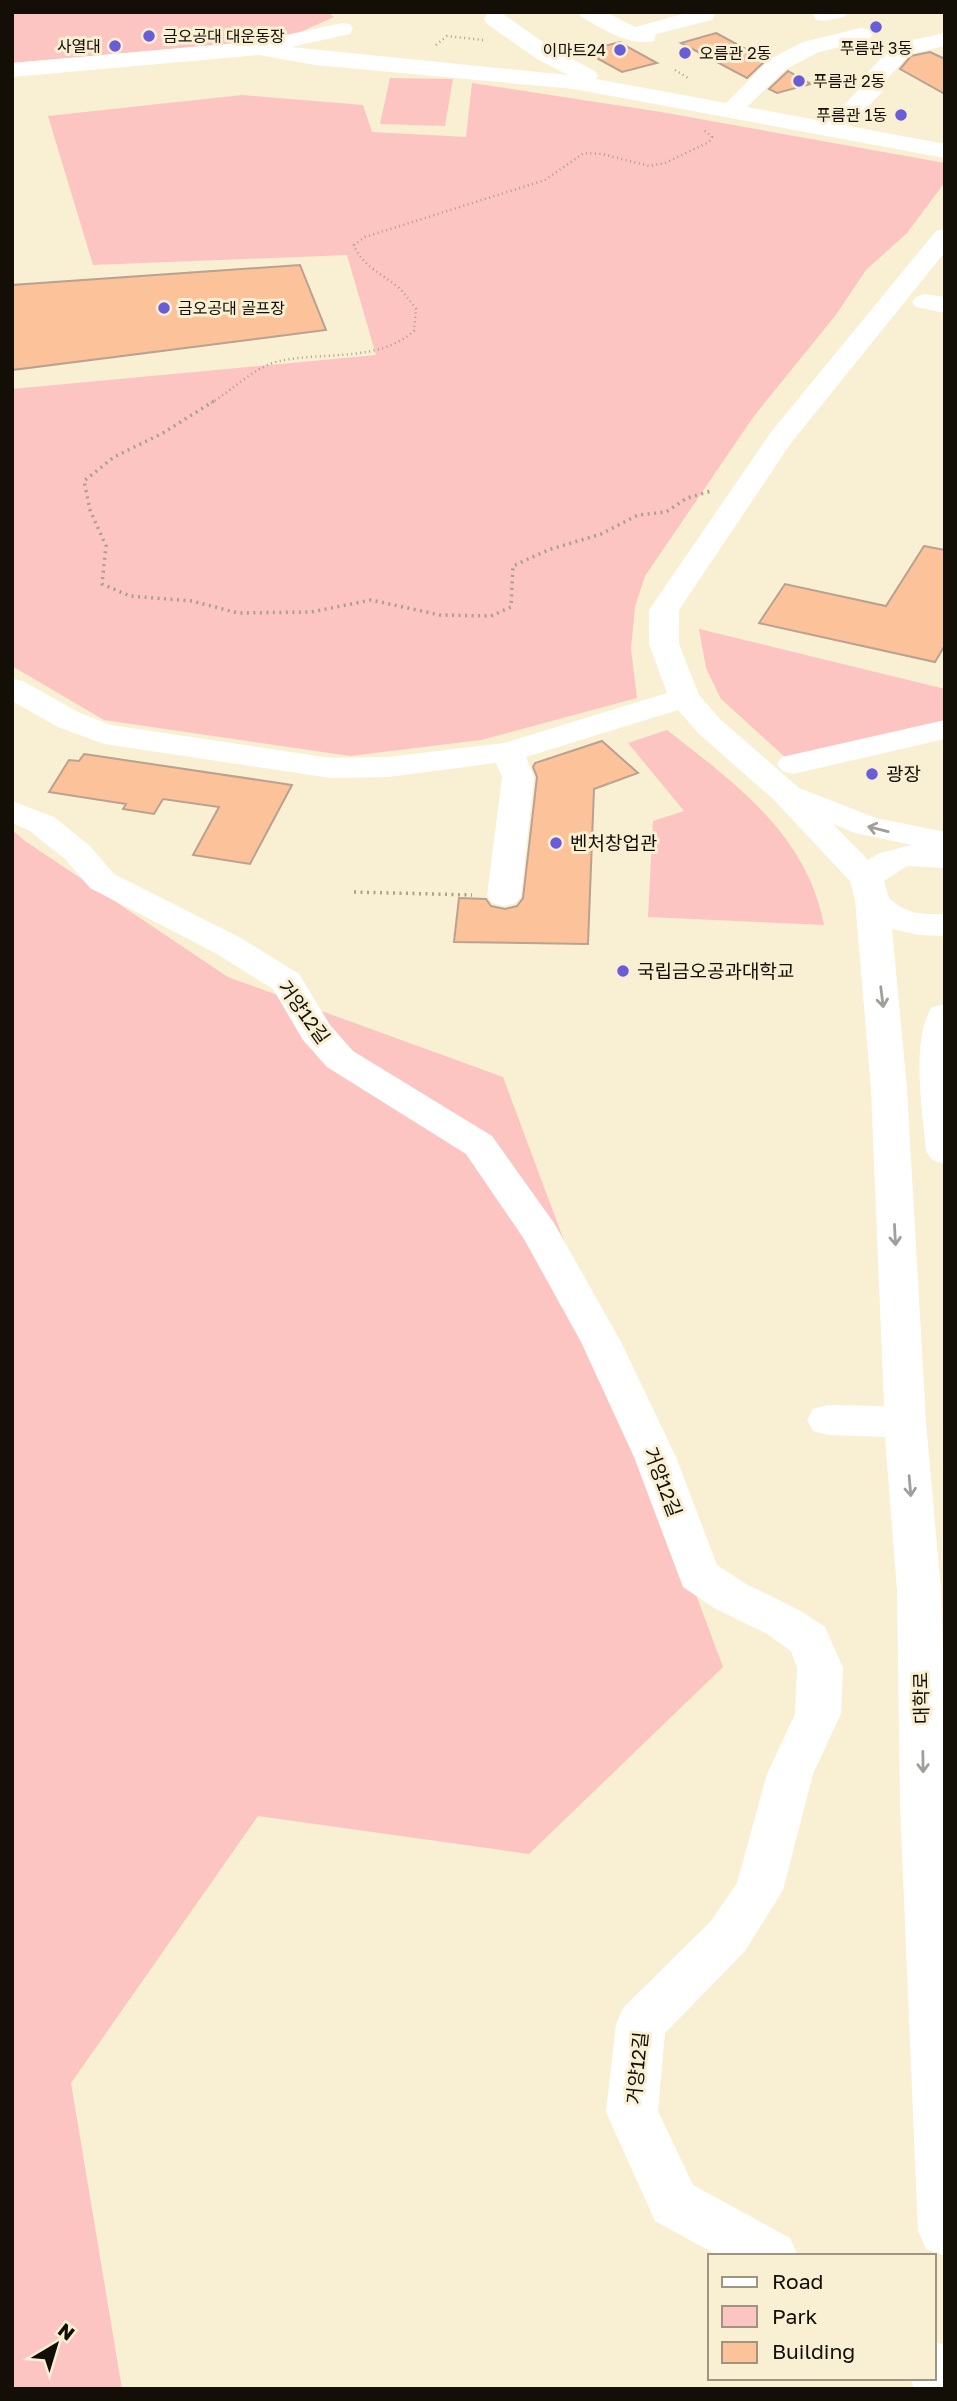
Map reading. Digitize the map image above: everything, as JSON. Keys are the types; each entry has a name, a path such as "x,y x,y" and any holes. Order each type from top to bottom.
{"street":[{"path":"590,12 625,31 643,34 704,15"},
{"path":"495,19 545,54 614,89"},
{"path":"941,40 909,27 945,20"},
{"path":"12,70 70,74 182,63 259,48 350,25"},
{"path":"306,57 350,25"},
{"path":"731,111 778,64 811,47 861,35"},
{"path":"838,125 874,87 870,84 902,49 941,40"},
{"path":"259,48 306,57 345,69 573,82 945,151"},
{"path":"943,853 867,826 709,726 684,698 664,644 664,610 781,438 945,236"},
{"path":"12,688 69,720 104,734 331,768 428,764 508,752 684,698"},
{"path":"789,778 945,729"},
{"path":"504,896 518,777 508,752"},
{"path":"789,778 870,890 882,912 914,925 945,925"},
{"name":"거양12길","path":"12,811 42,824 78,853 102,881 238,951 287,982 316,1032 340,1059 436,1116 478,1145 540,1233 601,1342 655,1457 699,1575 730,1597 783,1622 809,1640 820,1668 818,1714 790,1774 759,1890 728,1936 641,2024 632,2112 674,2203 767,2254"},
{"path":"870,890 886,862 901,856 943,853"},
{"name":"대학로","path":"870,890 884,1017 905,1422 919,1590 924,1805 945,2231"},
{"path":"945,1015 941,1030 939,1091 945,1151"},
{"path":"891,1166 945,1167"},
{"path":"828,1420 905,1422"}],"path":[{"path":"436,45 447,36 477,41 514,33"},
{"path":"675,70 682,76"},
{"path":"712,126 703,128 712,137 709,142 663,163 650,166 590,152 577,155 563,170 545,180 365,237 354,245 357,254 370,269 401,290 416,309 414,331 401,342 362,353 278,361 254,373 233,390 163,433 114,457 84,481 90,509 106,546 102,584 130,596 192,601 238,613 312,612 371,600 440,615 491,616 511,607 513,566 548,550 601,534 638,515 666,512 687,498 712,491"},
{"path":"354,892 504,896"}],"green space":[{"name":"금오공대 대운동장","path":"12,12 328,12 334,17 298,33 243,43 12,63"},
{"path":"390,78 453,79 445,126 380,124"},
{"path":"472,83 661,112 945,163 945,182 907,233 866,270 835,316 754,416 645,576 635,607 631,649 637,698 481,740 350,756 104,720 12,666 12,389 376,355 347,255 93,265 48,116 242,95 363,105 372,132 466,137"},
{"path":"699,629 945,689 945,724 786,758 721,699 706,668"},
{"path":"667,730 742,791 785,838 802,864 815,893 824,925 648,917 653,821 684,811 628,743"},
{"path":"12,830 228,977 503,1077 723,1667 529,1854 258,1816 71,2083 122,2389 12,2389"}],"building":[{"path":"716,33 766,60 747,78 681,43"},
{"path":"620,42 657,63 622,72 584,51"},
{"path":"930,52 945,59 945,94 900,69 911,56"},
{"path":"788,71 811,84 777,93 769,89"},
{"name":"금오공대 골프장","path":"300,265 326,330 12,370 12,285"},
{"path":"924,546 945,550 945,645 935,662 759,623 785,584 886,606"},
{"name":"벤처창업관","path":"602,741 638,773 594,789 588,944 454,942 459,898 486,899 491,906 505,909 517,906 523,898 537,777 533,767 535,763"},
{"path":"84,754 292,785 250,864 193,855 219,807 163,799 154,814 123,809 126,804 49,792 69,760 79,761"}],"place":[{"name":"푸름관 3동","path":"876,27"},
{"name":"금오공대 대운동장","path":"149,36"},
{"name":"사열대","path":"115,46"},
{"name":"이마트24","path":"620,50"},
{"name":"오름관 2동","path":"685,53"},
{"name":"푸름관 2동","path":"799,81"},
{"name":"푸름관 1동","path":"901,115"},
{"name":"금오공대 골프장","path":"164,308"},
{"name":"광장","path":"872,774"},
{"name":"벤처창업관","path":"556,843"},
{"name":"국립금오공과대학교","path":"623,971"}]}
